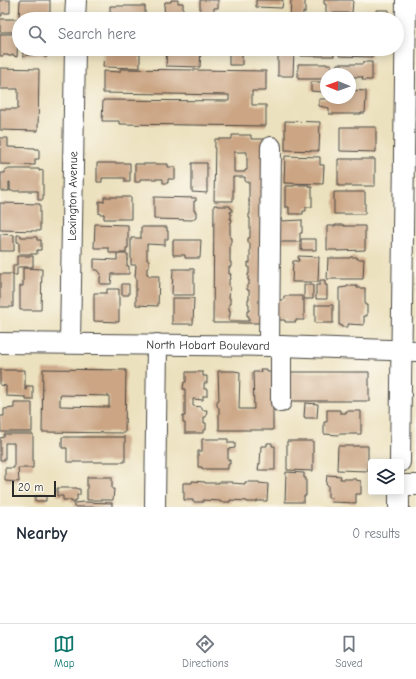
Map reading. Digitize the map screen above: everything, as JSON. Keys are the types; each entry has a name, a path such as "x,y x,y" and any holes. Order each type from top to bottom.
{"street":[{"path":"76,0 76,12"},
{"path":"400,459 409,351 406,0"},
{"name":"Lexington Avenue","path":"70,343 75,56"},
{"path":"271,146 275,346 280,402"},
{"name":"North Hobart Boulevard","path":"0,343 275,346 409,351"},
{"path":"155,507 157,344"},
{"path":"404,485 416,485"},
{"path":"399,495 399,507"}],"building":[{"path":"0,0 10,0 10,13 2,13 2,16 0,16"},
{"path":"20,0 50,0 50,12 19,12"},
{"path":"171,0 178,0 178,3 183,3 183,12 165,12 165,2 171,2"},
{"path":"200,0 218,0 218,8 214,8 214,12 200,12"},
{"path":"256,0 283,0 282,8 256,7"},
{"path":"291,0 305,0 305,12 290,12"},
{"path":"324,0 353,0 352,12 326,12 326,4 324,4"},
{"path":"110,6 145,6 145,12 110,12"},
{"path":"376,10 389,10 389,12 376,12"},
{"path":"0,19 12,19 12,32 0,32"},
{"path":"0,34 12,34 12,56 0,56"},
{"path":"104,56 140,56 140,68 103,67"},
{"path":"167,56 201,56 200,67 166,66"},
{"path":"229,56 242,56 242,65 229,65"},
{"path":"278,56 294,56 293,76 278,76"},
{"path":"339,56 372,56 372,57"},
{"path":"363,62 372,62 372,80 362,80 363,77 356,77 356,68 337,68 337,64 363,64"},
{"path":"298,64 331,64 331,68 320,68 320,79 298,79"},
{"path":"0,68 39,69 38,131 0,130 0,109 18,109 18,89 0,89"},
{"path":"120,69 266,71 266,91 252,91 252,105 266,105 266,126 119,124 119,121 102,121 103,100 229,101 229,95 103,93 103,71 120,72"},
{"path":"311,82 320,82 320,92 311,91"},
{"path":"356,90 366,91 365,113 329,114 329,108 319,106 319,99 320,104 356,104"},
{"path":"285,121 320,122 319,151 285,150"},
{"path":"340,127 376,127 376,152 340,151"},
{"path":"232,135 251,135 251,139 267,139 265,323 213,323 214,205 230,206 230,208 232,208 232,212 230,212 230,219 232,219 230,223 231,267 229,267 229,274 231,274 229,279 229,321 249,321 247,311 249,311 249,290 247,290 247,285 249,285 248,262 250,263 250,243 248,243 248,238 250,238 249,182 245,182 245,177 233,177 233,201 214,201 215,139 232,139","holes":["234,152 247,152 247,170 245,170 245,172 234,172"]},
{"path":"0,138 8,138 8,147 39,149 39,159 35,159 35,165 0,164"},
{"path":"285,156 320,157 320,165 324,165 323,184 284,183"},
{"path":"338,159 375,159 375,186 338,186"},
{"path":"97,163 130,163 130,182 125,182 125,178 102,178 102,182 97,182"},
{"path":"192,163 207,163 207,193 192,192"},
{"path":"135,164 168,164 168,167 175,167 175,179 168,179 168,183 163,183 163,179 140,179 140,182 135,182"},
{"path":"5,169 43,170 43,200 38,200 38,191 10,191 10,182 9,191 1,191 1,173 5,173"},
{"path":"309,185 309,187 312,187 312,207 306,207 306,211 303,211 303,214 289,214 289,207 285,207 285,186"},
{"path":"334,192 365,192 365,214 334,214"},
{"path":"104,197 131,197 131,219 104,219 104,214 99,214 99,201 104,202"},
{"path":"154,197 196,198 196,201 194,201 194,211 196,211 196,217 192,220 154,219"},
{"path":"0,203 40,204 40,231 0,230"},
{"path":"275,219 282,219 282,221 302,220 300,242 275,242"},
{"path":"95,224 128,225 128,248 126,248 126,253 109,253 109,248 94,248"},
{"path":"327,226 365,226 365,250 327,250"},
{"path":"141,227 167,227 168,231 168,239 165,239 165,245 147,244 147,260 149,260 149,268 147,268 147,274 148,276 159,276 158,306 136,305 136,265 131,265 131,238 141,238"},
{"path":"0,234 14,235 14,251 0,251"},
{"path":"17,235 21,235 21,237 37,237 37,240 41,240 41,250 37,250 37,254 19,254 19,242 17,242"},
{"path":"301,239 316,239 316,250 301,250"},
{"path":"173,240 201,240 200,258 185,258 185,255 173,255"},
{"path":"117,254 128,254 127,266 129,266 129,274 112,274 111,284 100,284 101,274 98,270 94,270 94,259 117,260"},
{"path":"17,256 33,256 33,267 17,267 17,275 13,275 13,265 17,265"},
{"path":"298,256 319,257 318,282 292,282 293,261 299,261"},
{"path":"350,257 364,259 363,279 327,279 328,258"},
{"path":"23,268 42,269 41,310 20,310 20,286 23,286"},
{"path":"173,269 194,269 194,295 172,295"},
{"path":"0,274 13,274 13,307 0,307"},
{"path":"320,280 325,280 325,285 327,285 327,299 316,299 316,285 320,285"},
{"path":"122,284 129,284 129,295 122,295"},
{"path":"304,285 313,285 313,299 304,299"},
{"path":"347,286 365,288 365,305 367,305 367,316 364,316 364,325 348,324 348,327 341,327 341,325 339,325 339,288"},
{"path":"107,289 119,289 119,322 94,321 94,293 107,293"},
{"path":"284,296 302,296 302,300 304,300 304,320 285,322 285,320 274,320 274,300 284,300"},
{"path":"172,298 194,298 193,324 172,324"},
{"path":"315,305 333,305 333,323 315,323"},
{"path":"43,369 126,370 125,433 42,432","holes":["60,395 109,396 109,407 60,406"]},
{"path":"260,369 267,369 267,372 274,372 275,407 273,409 273,430 219,430 219,408 217,406 217,401 219,400 218,371 240,372 239,409 254,409 253,372 261,372"},
{"path":"0,370 25,370 25,390 26,386 33,386 33,400 26,400 26,397 6,396 6,386 0,385"},
{"path":"186,372 203,372 203,376 207,376 207,383 204,383 204,389 207,389 207,396 203,396 203,400 193,399 193,406 202,407 202,410 207,410 206,417 204,417 206,430 203,430 203,433 185,433 183,416 185,416 185,389 183,389 184,382 186,382"},
{"path":"286,372 369,372 369,401 286,401"},
{"path":"14,403 32,403 32,432 1,432 0,416 4,416 4,409 14,408"},
{"path":"305,403 318,404 317,418 304,417"},
{"path":"327,410 340,410 340,413 346,413 346,411 361,411 361,434 324,434 324,422 327,422"},
{"path":"4,434 33,434 33,468 18,468 19,482 5,481 5,468 14,468 14,443 5,443 5,460 0,460 0,438 4,437"},
{"path":"62,437 125,437 125,462 67,462 67,448 62,448"},
{"path":"202,439 228,439 228,443 235,443 235,448 228,449 228,460 230,460 230,464 228,464 228,469 202,469 202,467 198,467 198,451 202,451"},
{"path":"287,441 313,441 313,471 287,470"},
{"path":"267,443 272,443 272,446 275,446 275,470 258,470 260,464 261,446 267,446"},
{"path":"338,446 368,446 368,471 337,470"},
{"path":"286,472 304,473 304,478 306,478 306,496 304,496 304,502 285,502"},
{"path":"327,475 341,476 340,479 356,479 361,481 361,494 356,494 356,503 331,502 332,498 328,498 328,485 326,485"},
{"path":"87,477 112,477 112,489 114,489 113,500 87,500"},
{"path":"192,481 205,483 232,482 245,484 245,482 259,482 268,484 267,501 247,502 230,500 230,502 220,502 203,500 203,502 193,502 193,500 184,500 183,483 192,483"},
{"path":"57,488 77,488 80,489 80,495 77,495 77,500 75,500 75,502 71,502 71,500 63,500 63,496 57,496"},
{"path":"35,496 46,496 46,501 35,501"},
{"path":"74,503 112,503 112,507 74,507"}]}
